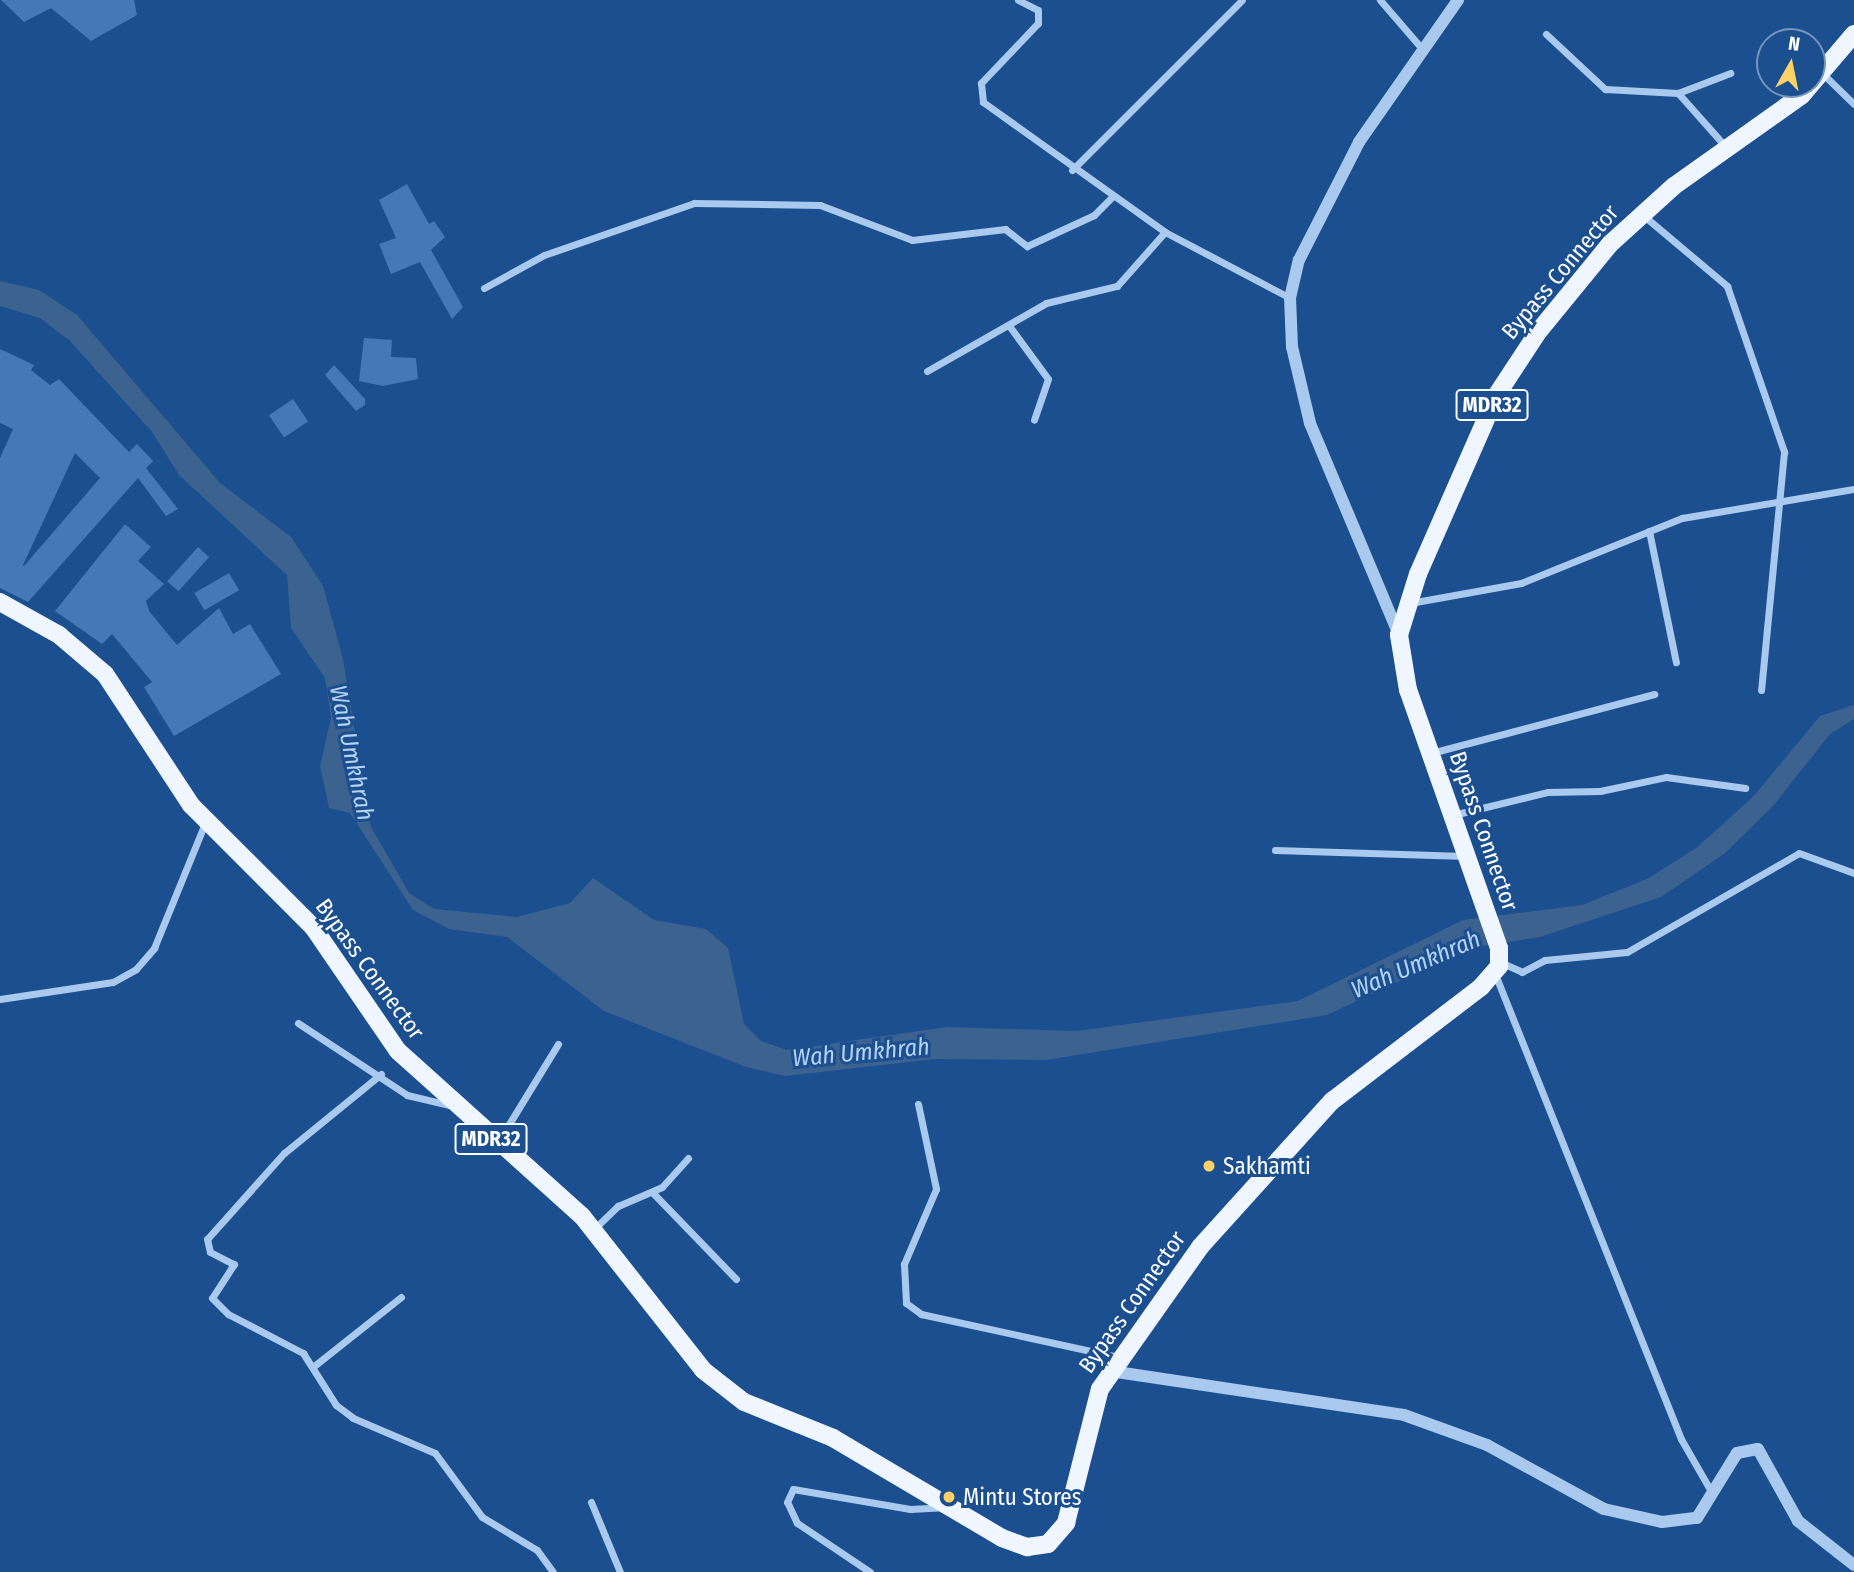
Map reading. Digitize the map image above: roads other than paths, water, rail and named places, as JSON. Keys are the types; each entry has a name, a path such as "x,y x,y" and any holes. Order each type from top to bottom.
{"main road":[{"name":"Bypass Connector","path":"1826,70 1854,34"},
{"name":"Bypass Connector","path":"0,602 51,629 105,674 206,822 313,927 375,1023 453,1106 594,1229 682,1347 724,1388 759,1410 833,1438 945,1507 1027,1546 1048,1544 1066,1523 1089,1415 1114,1364 1200,1247 1289,1144 1394,1048 1498,961 1480,897 1408,690 1399,635 1408,603 1501,388 1575,285 1641,214 1792,98"}],"street":[{"path":"1018,0 1038,10 1038,23 978,93 1002,120 1165,232 1290,298"},
{"path":"1072,170 1242,0"},
{"path":"1380,0 1424,51"},
{"path":"1399,635 1310,423 1292,347 1290,298 1299,260 1359,142 1458,0"},
{"path":"1546,34 1605,89 1678,93 1730,73"},
{"path":"1826,77 1854,104"},
{"path":"1678,93 1727,148"},
{"path":"484,288 544,255 694,203 820,205 912,240 1005,229 1027,246 1094,215 1112,197"},
{"path":"1641,214 1727,286 1784,452 1782,503 1760,690"},
{"path":"927,372 1060,298 1117,286 1165,232"},
{"path":"1010,327 1048,379 1034,420"},
{"path":"1408,603 1521,583 1649,531 1710,512 1782,503 1854,489"},
{"path":"1649,531 1676,662"},
{"path":"1430,754 1654,694"},
{"path":"1452,816 1548,792 1600,791 1666,778 1745,788"},
{"path":"0,999 113,982 135,969 154,948 206,822"},
{"path":"1275,850 1466,856"},
{"path":"1498,961 1522,972 1545,960 1627,952 1799,853 1854,873"},
{"path":"1498,961 1681,1439 1712,1493"},
{"path":"298,1023 381,1074 419,1101 453,1106"},
{"path":"497,1143 558,1044"},
{"path":"381,1074 284,1153 204,1246 234,1264 216,1287 218,1308 289,1342 314,1366 336,1405 373,1429 435,1453 482,1517 537,1550 553,1572"},
{"path":"918,1104 936,1189 904,1264 906,1303 921,1314 1114,1364 1431,1423 1628,1517 1689,1522 1712,1493 1737,1453 1758,1449 1798,1521 1854,1565"},
{"path":"594,1229 618,1206 652,1192 688,1158"},
{"path":"652,1192 736,1279"},
{"path":"314,1366 401,1297"},
{"path":"870,1572 797,1523 787,1502 793,1489 910,1509 945,1507"},
{"path":"591,1502 620,1572"}],"water":[{"name":"Wah Umkhrah","path":"0,281 39,290 77,315 220,483 291,537 323,586 343,659 370,825 409,893 434,909 517,917 570,903 593,878 654,920 706,929 728,948 744,1024 761,1041 787,1050 947,1027 1077,1031 1298,1001 1463,920 1582,905 1647,879 1696,848 1753,797 1820,716 1854,705 1854,719 1830,734 1772,807 1724,854 1661,897 1540,937 1471,948 1327,1015 1046,1060 935,1059 785,1076 746,1067 604,1011 507,937 449,929 413,910 350,813 329,808 320,766 331,718 325,678 291,628 287,575 179,475 152,432 70,341 40,318 0,306"}],"place":[{"name":"Sakhamti","path":"1209,1166"},
{"name":"Mintu Stores","path":"949,1497"}]}
